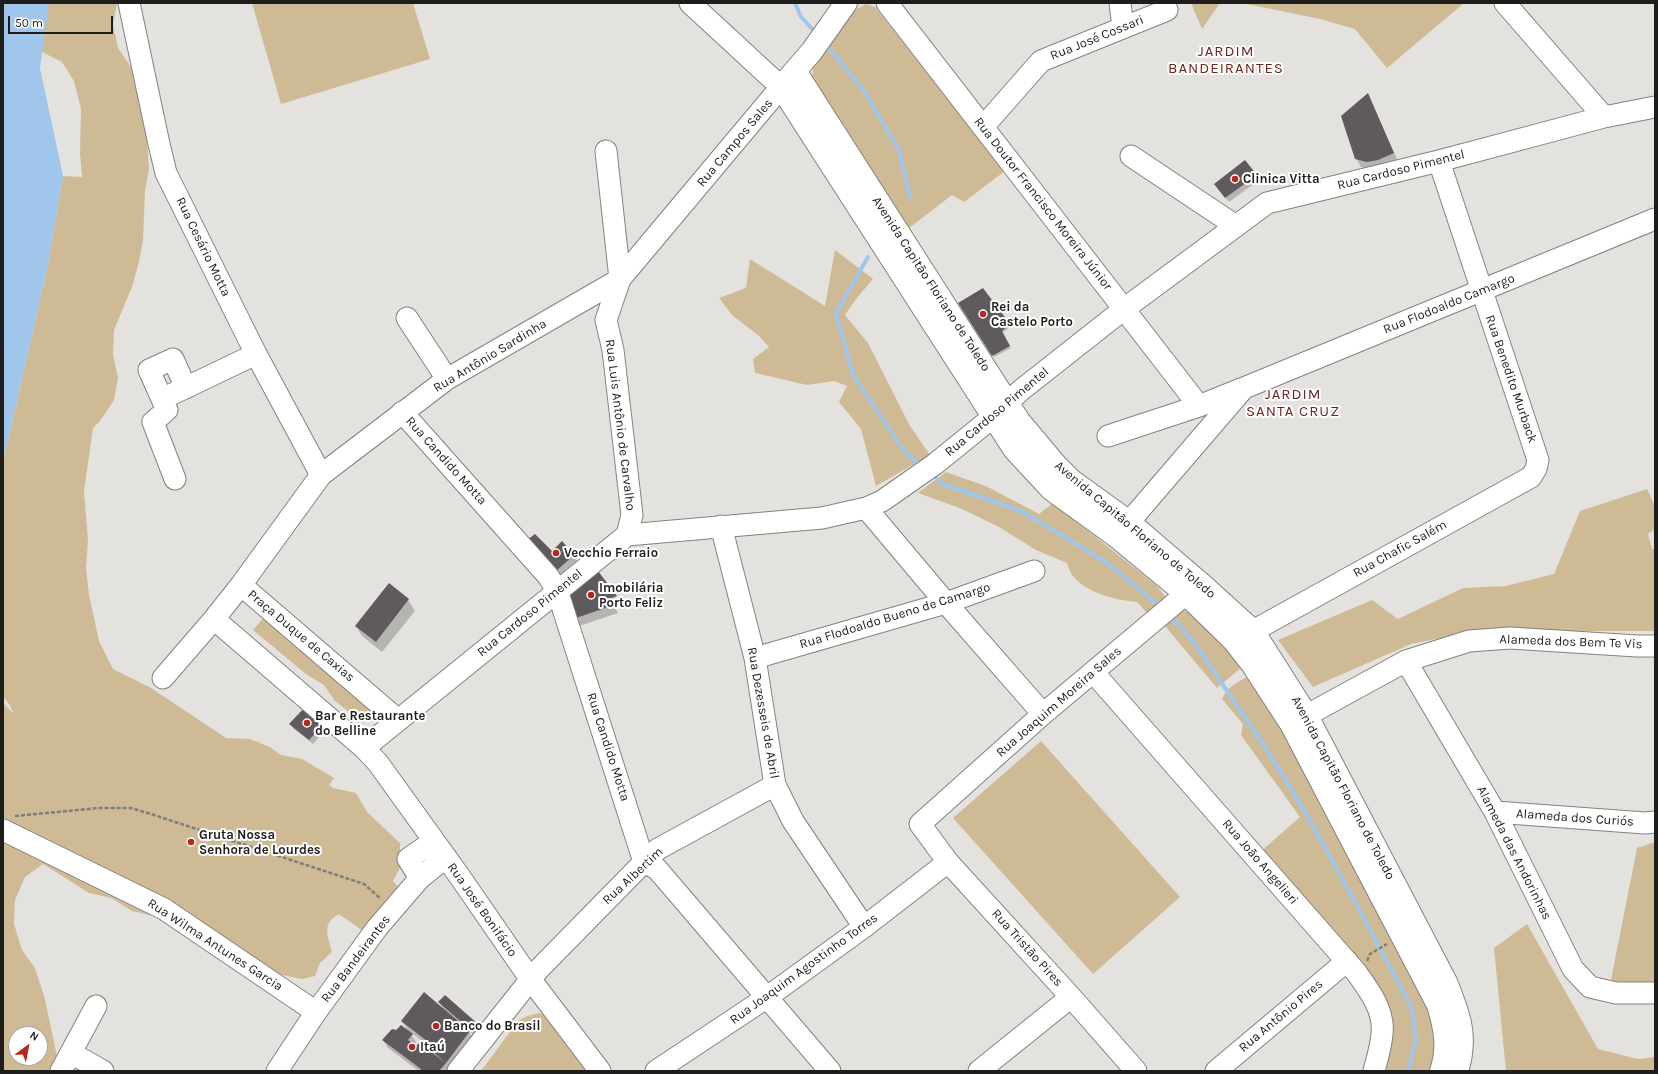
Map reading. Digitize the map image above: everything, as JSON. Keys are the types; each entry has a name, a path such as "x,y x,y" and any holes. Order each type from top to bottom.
{"main road":[{"name":"Rua Campos Sales","path":"788,79 812,51 842,10"},
{"name":"Avenida Capitão Floriano de Toledo","path":"788,79 877,199 894,227 929,300 1000,410 1019,421 1056,465 1234,641 1299,720 1438,1005 1444,1025 1446,1046 1441,1071"},
{"name":"Avenida Capitão Floriano de Toledo","path":"788,79 869,225 887,254 929,300"},
{"name":"Avenida Capitão Floriano de Toledo","path":"1186,594 1252,631 1299,720 1446,982 1458,1014 1462,1038 1461,1058 1457,1071"}],"street":[{"name":"Rua Cesário Motta","path":"129,3 166,173 256,354 321,475"},
{"path":"690,3 788,79"},
{"name":"Rua Doutor Francisco Moreira Júnior","path":"887,3 1199,406"},
{"path":"1120,3 1123,27"},
{"path":"1505,3 1604,117"},
{"name":"Rua José Cossari","path":"982,127 1041,61 1167,10"},
{"name":"Rua Campos Sales","path":"620,279 788,79"},
{"name":"Rua Cardoso Pimentel","path":"364,748 557,590 627,535 822,518 866,508 882,501 935,464 1000,410 1020,391 1124,309 1267,203 1439,161 1604,117 1655,107"},
{"name":"Rua Luis Antônio de Carvalho","path":"606,151 620,279 606,320 613,350 632,515 627,535"},
{"path":"1131,156 1236,226"},
{"name":"Rua Benedito Murback","path":"1439,161 1538,460"},
{"name":"Rua Flodoaldo Camargo","path":"1108,436 1199,406 1655,219"},
{"name":"Rua Antônio Sardinha","path":"241,585 321,475 447,379 620,279"},
{"path":"407,318 447,379"},
{"path":"162,399 256,354"},
{"path":"175,479 153,422 167,410 149,370 173,359 186,388"},
{"name":"Rua Flodoaldo Camargo","path":"1122,529 1244,388"},
{"name":"Rua Candido Motta","path":"402,412 548,576 557,590 644,862"},
{"name":"Rua Chafic Salém","path":"1252,631 1531,477 1536,469 1538,460"},
{"path":"866,508 946,603 1043,714"},
{"name":"Rua Dezesseis de Abril","path":"722,526 755,658 775,785 793,821 864,927"},
{"name":"Rua Flodoaldo Bueno de Camargo","path":"755,658 946,603 1034,571"},
{"name":"Praça Duque de Caxias","path":"163,678 241,585 398,720"},
{"name":"Rua Joaquim Moreira Sales","path":"920,824 1043,714 1186,594"},
{"path":"214,619 364,748"},
{"name":"Alameda dos Bem Te Vis","path":"1299,720 1406,661 1469,641 1510,638 1655,646"},
{"name":"Alameda das Andorinhas","path":"1406,661 1495,812 1573,969 1590,987 1616,993 1655,993"},
{"name":"Rua João Angelieri","path":"1093,672 1346,960 1371,994 1380,1014 1382,1033 1374,1071"},
{"name":"Rua José Bonifácio","path":"364,748 378,763 531,980 600,1071"},
{"name":"Rua Albertim","path":"458,1071 531,980 644,862 658,850 775,785"},
{"name":"Alameda dos Curiós","path":"1495,812 1645,823 1655,822"},
{"name":"Rua Wilma Antunes Garcia","path":"7,823 164,909 316,1012"},
{"name":"Rua Tristão Pires","path":"920,824 948,862 1136,1071"},
{"name":"Rua Bandeirantes","path":"277,1071 316,1012 377,928 420,878 440,849"},
{"path":"644,862 657,869 830,1071"},
{"name":"Rua Joaquim Agostinho Torres","path":"656,1071 766,998 864,927 948,862"},
{"name":"Rua Antônio Pires","path":"1216,1071 1346,960"},
{"path":"979,1071 1071,997"},
{"path":"61,1071 96,1006"},
{"path":"71,1053 103,1071"}],"path":[{"path":"7,823 99,808 130,808 364,884 383,900"},
{"path":"1370,954 1388,943"}],"shaded area":[{"path":"46,3 117,3 113,25 118,48 131,67 148,118 147,142 149,169 145,191 143,240 132,287 114,330 113,355 118,378 114,400 100,421 93,428 84,491 88,540 86,568 89,595 99,641 113,669 151,688 226,738 250,739 270,747 281,755 302,759 334,778 329,785 333,788 356,793 367,812 400,843 400,868 393,881 399,888 363,931 339,914 333,918 327,930 332,952 320,963 315,976 302,979 267,972 248,976 154,916 132,911 111,898 89,893 43,864 25,877 15,900 14,924 22,950 35,968 45,999 60,1071 3,1071 3,703 14,714 9,704 3,697 3,462 47,269 63,176 82,177 80,153 81,109 74,81 62,62 38,50"},
{"path":"252,3 413,3 430,59 281,104"},
{"path":"1191,3 1220,3 1202,29"},
{"path":"1242,3 1464,3 1387,68 1355,29 1320,19"},
{"path":"866,4 875,7 1005,171 964,202 952,195 904,232 812,79 813,67 843,25 855,10"},
{"path":"835,250 873,279 845,315 868,343 910,426 930,455 876,486 861,429 839,402 847,386 834,381 807,385 755,373 753,359 769,347 759,336 732,315 719,298 746,288 750,259 825,306"},
{"path":"946,472 988,487 1039,514 1053,503 1156,585 1168,600 1149,615 1137,602 1110,597 1085,587 1072,575 1067,563 1036,550 999,527 962,509 918,493"},
{"path":"1647,489 1655,506 1655,529 1648,534 1652,549 1655,549 1655,631 1560,631 1491,628 1411,644 1313,687 1278,640 1372,600 1398,619 1463,588 1506,586 1554,574 1580,511"},
{"path":"1185,611 1197,615 1241,665 1241,668 1217,688 1165,626 1166,619 1175,612"},
{"path":"266,615 375,708 363,723 335,701 324,685 306,674 253,630"},
{"path":"1247,677 1251,678 1278,722 1432,1017 1435,1041 1432,1071 1381,1071 1389,1037 1260,852 1300,817 1241,735 1243,724 1222,699 1229,688"},
{"path":"1041,741 1180,897 1093,974 953,818"},
{"path":"1655,842 1655,986 1634,986 1611,980 1637,848"},
{"path":"1527,924 1598,1049 1638,1059 1655,1057 1655,1071 1506,1071 1494,948"},
{"path":"539,1013 549,1015 590,1071 481,1071 518,1021 527,1016"}],"water":[{"path":"3,3 49,3 40,68 63,176 47,269 3,462"}],"building":[{"path":"1368,93 1394,153 1378,160 1367,162 1355,159 1341,116"},
{"name":"Clinica Vitta","path":"1245,160 1257,175 1225,198 1214,184"},
{"name":"Rei da Castelo Porto","path":"983,288 1010,324 1002,331 1010,346 992,356 958,303"},
{"name":"Vecchio Ferraio","path":"535,534 552,551 562,541 574,555 555,572 527,540"},
{"name":"Imobilária Porto Feliz","path":"598,571 617,596 611,598 614,605 573,619 565,594"},
{"path":"389,583 409,599 376,642 355,626"},
{"name":"Bar e Restaurante do Belline","path":"306,706 325,722 309,740 289,724"},
{"name":"Banco do Brasil","path":"424,992 470,1031 446,1063 433,1052 436,1048 401,1021"},
{"path":"445,995 478,1024 473,1032 438,1002"},
{"name":"Itaú","path":"401,1025 413,1034 408,1040 416,1046 422,1040 432,1048 431,1052 446,1063 439,1071 420,1071 421,1069 382,1040 392,1029 396,1030"}],"waterway":[{"path":"795,3 801,17 817,34"},
{"path":"825,43 864,91 899,150 910,198"},
{"path":"868,257 836,313 853,375 904,451 922,467"},
{"path":"931,473 943,484 1021,511 1106,562 1161,607"},
{"path":"1169,615 1187,634 1202,654 1281,772 1348,889 1412,1008 1416,1040 1408,1071"}],"place":[{"name":"Clinica Vitta","path":"1235,179"},
{"name":"Rei da Castelo Porto","path":"983,314"},
{"name":"Vecchio Ferraio","path":"556,553"},
{"name":"Imobilária Porto Feliz","path":"591,595"},
{"name":"Bar e Restaurante do Belline","path":"307,723"},
{"name":"Gruta Nossa Senhora de Lourdes","path":"191,842"},
{"name":"Banco do Brasil","path":"436,1026"},
{"name":"Itaú","path":"412,1047"}],"district":[{"name":"JARDIM BANDEIRANTES","path":"1226,60"},
{"name":"JARDIM SANTA CRUZ","path":"1293,404"}]}
